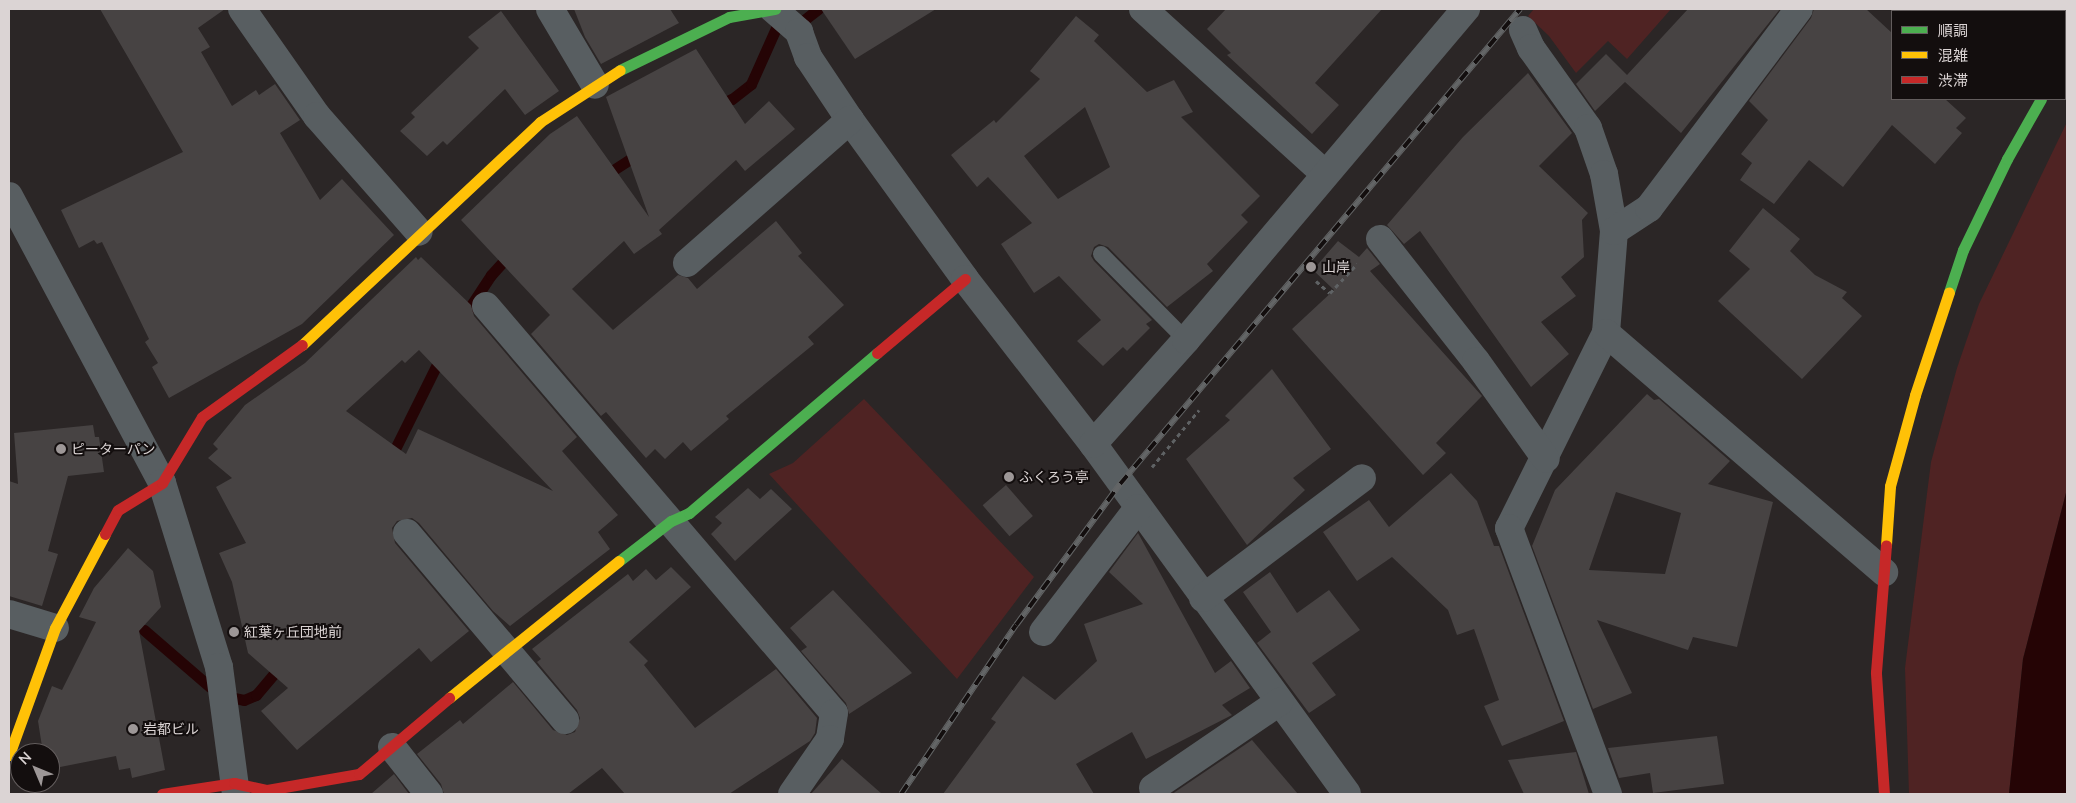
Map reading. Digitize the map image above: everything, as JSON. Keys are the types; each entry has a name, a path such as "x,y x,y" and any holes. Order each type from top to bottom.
{"street":[{"path":"242,9 317,116 419,232"},
{"path":"550,9 595,85"},
{"path":"9,755 55,628 118,510 162,483 202,417 301,345 366,286 419,232 512,145 595,85 729,17 774,9 799,32 808,57 850,120 965,279 1093,444 1133,502 1347,794"},
{"path":"1144,9 1325,174"},
{"path":"1093,444 1186,340 1466,9"},
{"path":"1614,232 1649,208 1800,9"},
{"path":"1523,30 1531,48 1588,128 1604,174 1614,232 1606,333 1546,458 1509,528 1608,794"},
{"path":"1884,794 1876,672 1890,486 1941,317 1964,250 2007,159 2040,100"},
{"path":"687,262 850,120"},
{"path":"9,196 162,483 219,667 235,789"},
{"path":"1380,239 1476,361 1546,458"},
{"path":"162,794 235,789 267,790 359,774 505,650 671,521 689,513 965,279"},
{"path":"486,306 834,713 830,739 792,794"},
{"path":"1606,333 1884,572"},
{"path":"1203,598 1362,478"},
{"path":"1043,632 1133,502"},
{"path":"407,533 564,720"},
{"path":"9,614 55,628"},
{"path":"1153,788 1279,702"},
{"path":"392,747 429,794"}],"lane":[{"path":"1101,254 1186,340"}],"path":[{"path":"1316,281 1330,293"},
{"path":"1133,502 1199,410"}],"shaded area":[{"path":"1534,9 1671,9 1627,59 1608,41 1576,73 1549,36 1528,16"},
{"path":"2067,122 2067,489 2023,659 2009,794 1909,794 1905,668 1931,462 1957,368 1979,304"},
{"path":"864,399 1034,577 957,679 769,474 793,463"},
{"path":"2067,489 2067,794 2009,794 2023,659"}],"building":[{"path":"100,9 225,9 198,28 210,47 201,52 232,106 256,90 259,95 275,84 300,120 280,133 320,200 342,179 394,235 302,324 169,398 152,367 158,363 145,342 149,339 102,242 97,244 94,240 79,248 61,210 183,152"},
{"path":"574,9 670,9 679,23 601,64 585,37"},
{"path":"821,9 936,9 855,59"},
{"path":"1226,9 1382,9 1315,83 1339,105 1312,134 1227,55 1231,53 1207,29"},
{"path":"1688,9 1780,9 1681,133 1625,82 1595,111 1576,84 1606,54 1627,75"},
{"path":"1814,9 1866,9 1891,32 1891,100 1946,100 1966,118 1956,128 1962,133 1935,164 1892,125 1843,187 1809,160 1774,204 1740,180 1752,163 1741,154 1768,120 1749,101 1811,18"},
{"path":"501,11 559,91 525,115 505,89 447,145 443,141 427,156 400,131 415,117 411,113 479,48 468,37"},
{"path":"1076,16 1099,35 1094,41 1147,92 1174,80 1193,112 1181,117 1260,196 1241,215 1248,222 1207,264 1213,271 1167,307 1108,247 1099,244 1094,247 1091,256 1094,261 1152,320 1146,324 1150,328 1127,351 1123,347 1103,366 1077,341 1101,320 1059,276 1034,293 1001,244 1032,223 988,177 977,187 951,155 994,120 996,123 1040,79 1030,71","holes":["1085,107 1110,167 1058,199 1024,156"]},
{"path":"696,49 745,124 769,101 795,129 745,171 736,160 659,230 662,234 634,254 624,241 572,289 613,330 678,275 688,278 697,289 776,221 802,253 798,256 844,305 808,337 814,344 726,416 729,419 691,451 683,442 665,459 655,449 646,458 606,412 601,416 531,334 550,315 461,220 550,134 577,116 649,217 606,97"},
{"path":"1528,73 1572,133 1539,166 1588,213 1582,220 1584,257 1561,277 1576,296 1541,322 1569,354 1531,387 1420,231 1404,244 1387,225 1463,137"},
{"path":"1763,208 1800,239 1790,251 1815,275 1847,292 1842,298 1862,316 1802,379 1718,301 1750,269 1729,251"},
{"path":"1338,241 1359,257 1367,248 1380,264 1370,271 1482,396 1436,443 1446,453 1423,475 1292,329 1334,290 1313,270"},
{"path":"416,257 418,260 421,257 471,305 474,316 577,437 562,451 618,515 598,532 610,549 510,626 493,611 419,523 412,518 397,521 392,528 395,543 469,631 431,662 419,648 297,750 261,711 288,688 248,653 232,582 219,553 246,543 216,487 232,478 208,458 218,449 213,444 245,405 305,363","holes":["419,350 553,491 418,429 406,454 346,411 402,360 405,363"]},
{"path":"1272,369 1331,449 1293,478 1305,490 1247,545 1186,459 1230,420 1225,416"},
{"path":"1647,394 1654,400 1659,399 1730,461 1708,484 1773,502 1737,647 1693,637 1688,650 1597,620 1632,693 1593,709 1532,546 1555,490","holes":["1616,492 1681,513 1665,574 1589,570"]},
{"path":"93,425 95,437 99,437 104,472 68,476 48,551 58,554 42,606 9,596 9,481 18,484 14,433"},
{"path":"1451,473 1477,501 1494,546 1499,546 1564,721 1502,746 1484,706 1499,700 1474,629 1457,635 1448,610 1392,557 1357,581 1323,532 1369,500 1389,527"},
{"path":"1006,485 1033,516 1010,536 983,505"},
{"path":"748,488 760,499 771,489 792,509 735,561 711,534 722,523 715,517"},
{"path":"1138,533 1215,673 1231,661 1250,688 1222,705 1232,715 1146,759 1132,732 1076,764 1094,794 943,794 996,722 991,719 1023,676 1055,700 1097,661 1084,624 1143,604 1109,572"},
{"path":"128,548 153,571 161,607 139,631 165,770 132,778 130,768 119,770 116,756 60,767 60,743 41,743 38,721 52,686 62,690 96,622 79,617 94,588"},
{"path":"671,567 691,587 629,642 648,661 644,665 695,728 776,669 817,718 815,733 810,741 729,794 625,794 602,768 568,794 444,794 441,784 417,754 460,720 463,724 513,682 553,730 567,735 575,732 580,718 577,710 537,662 541,659 532,649 628,574 633,581 646,569 656,580"},
{"path":"1270,572 1297,613 1329,590 1360,630 1312,663 1336,695 1309,713 1257,643 1271,632 1243,592"},
{"path":"833,590 912,673 849,714 846,703 801,651 807,647 790,628"},
{"path":"1717,736 1724,784 1653,793 1650,773 1619,778 1608,748"},
{"path":"1252,740 1298,794 1173,794 1175,792"},
{"path":"1576,752 1589,794 1524,794 1508,760"},
{"path":"842,759 882,794 811,794"},
{"path":"394,774 409,794 371,794"}],"waterway":[{"path":"804,20 818,9"},
{"path":"716,106 732,99 751,84 777,26"},
{"path":"604,176 641,152"},
{"path":"464,316 491,275 511,253"},
{"path":"389,461 442,354"},
{"path":"144,630 210,687"},
{"path":"229,697 244,700 256,695 283,663"}],"railway":[{"path":"901,794 1016,625 1120,484 1520,9"}],"traffic: fast":[{"path":"620,70 729,17 775,9"},
{"path":"1949,292 1963,250 2007,159 2040,100"},
{"path":"619,561 671,521 689,513 877,353"}],"traffic: slow":[{"path":"302,345 540,122 620,70"},
{"path":"1886,545 1890,486 1915,395 1949,292"},
{"path":"9,755 55,628 105,534"},
{"path":"449,698 619,561"}],"traffic: jam":[{"path":"877,353 965,279"},
{"path":"105,534 118,510 162,483 202,417 302,345"},
{"path":"1884,794 1876,672 1886,545"},
{"path":"162,794 234,783 267,790 359,774 449,698"}],"place":[{"name":"山岸","path":"1311,267"},
{"name":"ピーターパン","path":"61,449"},
{"name":"ふくろう亭","path":"1009,477"},
{"name":"紅葉ヶ丘団地前","path":"234,632"},
{"name":"岩都ビル","path":"133,729"}]}
